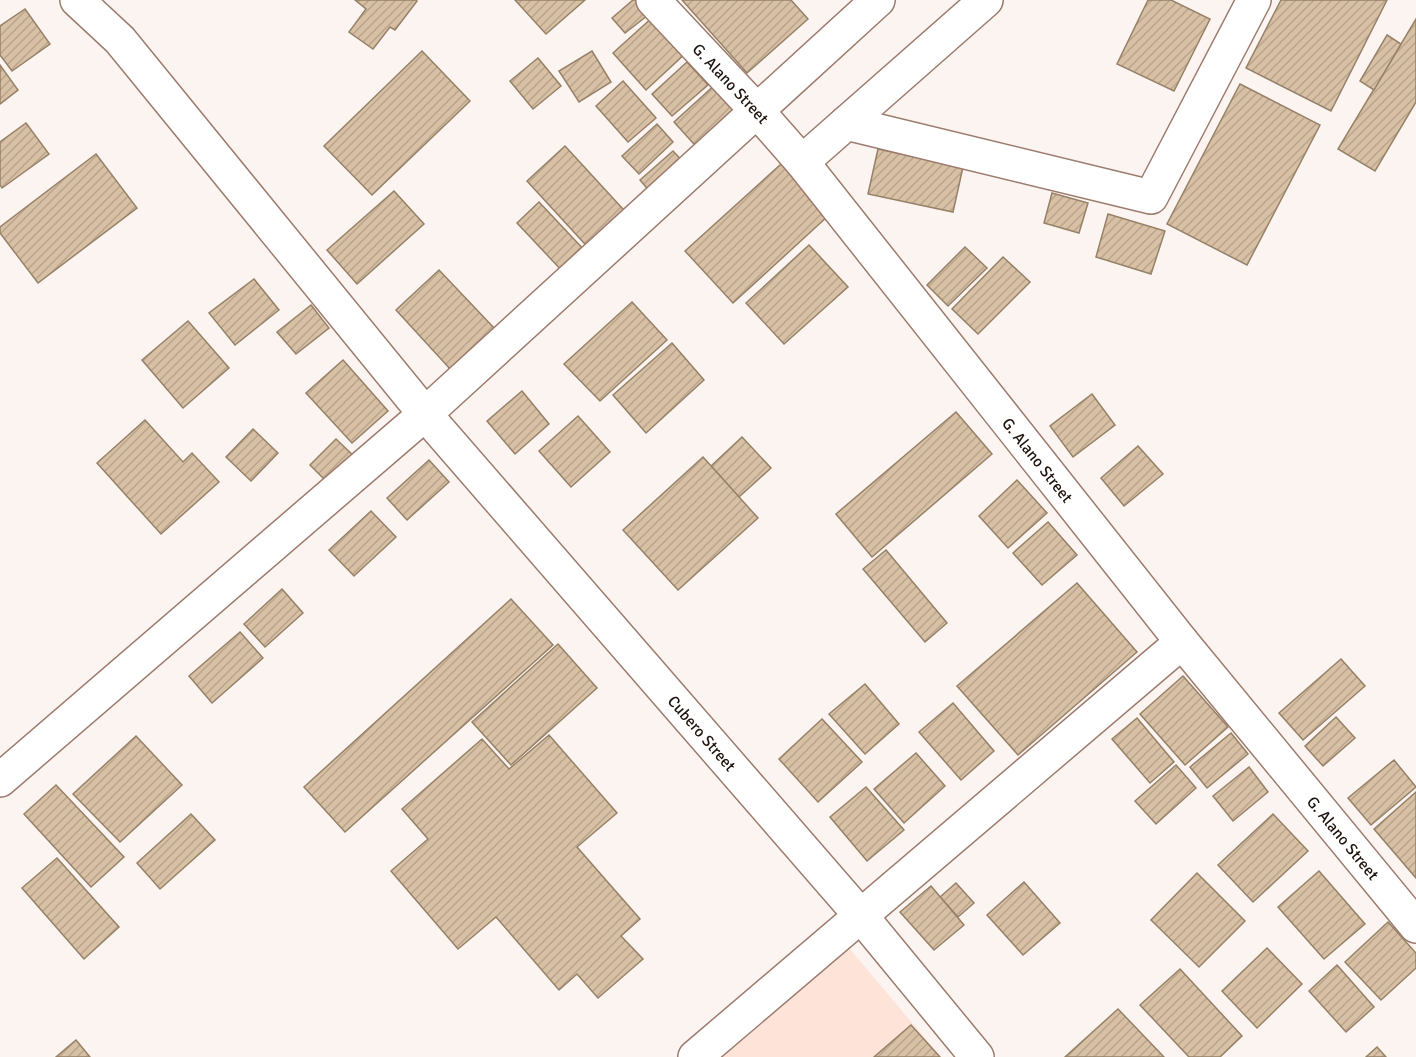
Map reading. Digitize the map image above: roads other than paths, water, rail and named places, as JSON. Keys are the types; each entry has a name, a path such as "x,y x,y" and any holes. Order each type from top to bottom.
{"street":[{"name":"Cubero Street","path":"77,0 120,40 425,414 861,916 977,1057"},
{"name":"G. Alano Street","path":"653,0 802,162 1182,642 1416,926"},
{"path":"0,780 425,414 878,0"},
{"path":"802,162 986,0"},
{"path":"846,123 1151,197 1254,0"},
{"path":"710,1052 861,916 1182,642"}]}
